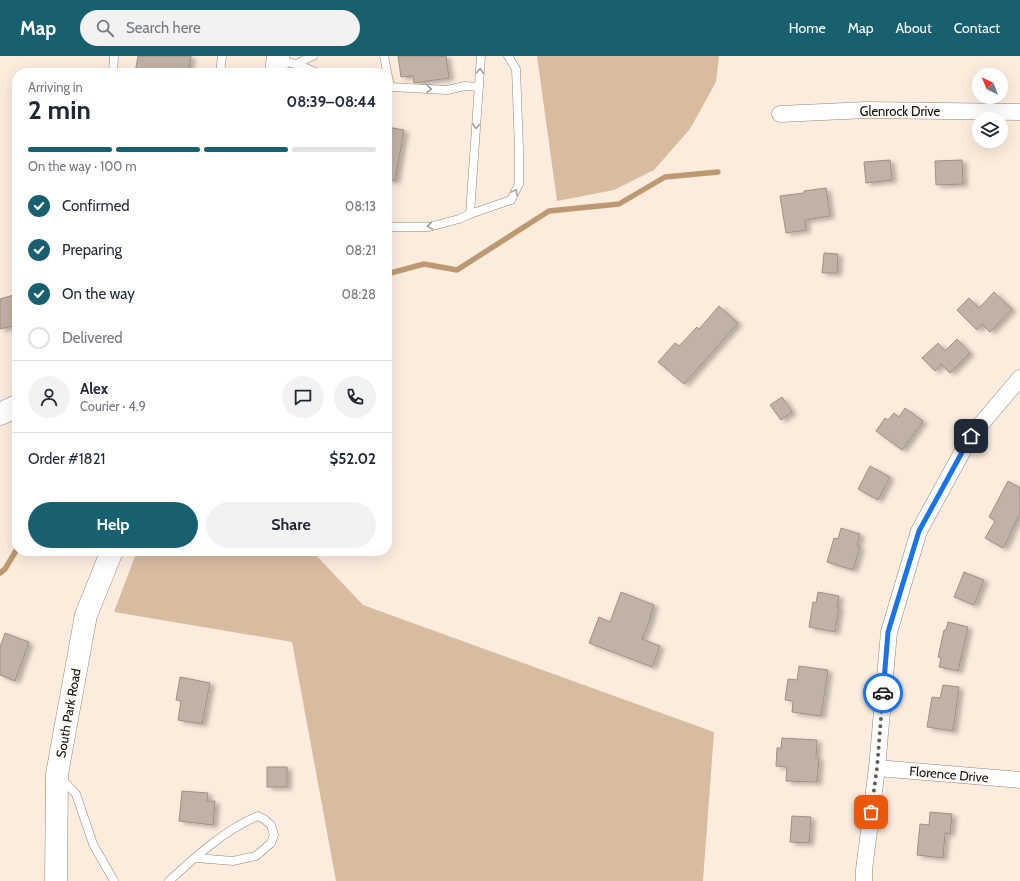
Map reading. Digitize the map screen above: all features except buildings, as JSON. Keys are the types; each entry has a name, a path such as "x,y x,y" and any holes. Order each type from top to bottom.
{"main road":[{"path":"0,414 12,408"},
{"name":"South Park Road","path":"56,881 57,774 86,615 110,556"}],"street":[{"name":"Glenrock Drive","path":"780,114 867,110 1020,112"},
{"path":"864,881 864,870 877,768 888,632 919,531 971,436 1020,378"},
{"name":"Florence Drive","path":"877,768 1020,780"}],"lane":[{"path":"113,68 114,56"},
{"path":"221,68 222,56"},
{"path":"282,63 313,56"},
{"path":"384,56 386,68"},
{"path":"470,214 481,56"},
{"path":"392,228 429,227 458,219 511,200 520,184 516,69 508,56"},
{"path":"282,63 300,68"},
{"path":"392,87 447,90 465,86 479,87"},
{"path":"57,774 76,794 93,844 114,881"},
{"path":"169,881 196,858 224,835 247,820 258,816 271,825 274,834 271,843 256,856 233,861 196,858"}],"shaded area":[{"path":"537,56 719,56 716,82 690,129 654,170 614,190 557,201"},
{"path":"135,556 317,556 363,605 714,732 703,881 336,881 292,642 114,612"}],"waterway":[{"path":"392,273 424,264 457,270 549,211 619,204 665,177 718,172"},
{"path":"0,573 5,569 13,556"}],"way so far":[{"path":"871,812 877,768 883,693"}],"route":[{"path":"883,693 888,632 919,531 971,436"}]}
